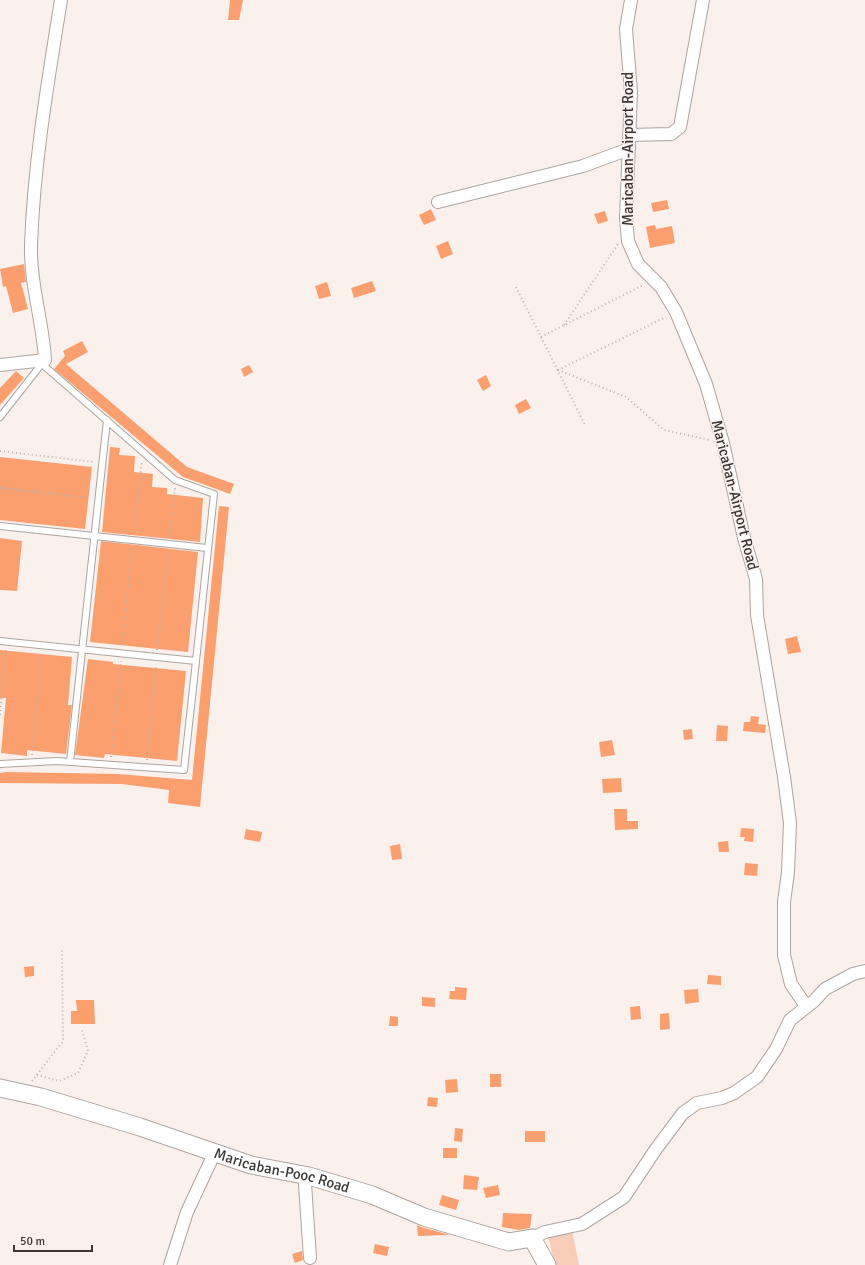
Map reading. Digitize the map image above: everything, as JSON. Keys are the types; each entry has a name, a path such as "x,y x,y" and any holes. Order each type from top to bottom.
{"street":[{"path":"0,365 44,362 31,246 42,117 61,0"},
{"name":"Maricaban-Airport Road","path":"631,0 626,29 631,92 627,231 628,241 638,264 661,288 676,312 706,384 723,443 744,538 756,579 757,615 790,823 788,872 784,902 784,955 791,984 806,1006"},
{"path":"629,135 671,134 680,127 703,0"},
{"path":"438,202 583,166 629,149"},
{"path":"547,1265 532,1238 546,1232 582,1224 624,1197 656,1149 683,1113 697,1103 722,1098 734,1093 757,1077 776,1049 790,1020 814,1001 825,989 853,974 865,971"},
{"name":"Maricaban-Pooc Road","path":"0,1088 23,1093 140,1127 252,1165 309,1176 372,1195 424,1216 509,1242 532,1238"},
{"path":"170,1265 187,1212 215,1152"},
{"path":"309,1176 305,1184 310,1258"}],"lane":[{"path":"0,417 44,362 107,420 176,480 214,494 184,770 70,762 0,764"},
{"path":"70,762 107,420"},
{"path":"0,526 207,548"},
{"path":"3,642 196,661"}],"path":[{"path":"563,326 627,231"},
{"path":"541,337 653,280"},
{"path":"516,287 585,425"},
{"path":"558,370 676,312"},
{"path":"558,370 626,397 664,430 723,443"},
{"path":"0,451 103,462"},
{"path":"110,764 142,451"},
{"path":"146,767 156,657 176,480"},
{"path":"0,488 99,499"},
{"path":"0,715 3,642"},
{"path":"31,762 42,646"},
{"path":"23,1093 63,1041 62,949"},
{"path":"37,1075 59,1081 78,1073 88,1051 82,1030"}],"shaded area":[{"path":"572,1231 579,1265 555,1265 548,1236"}],"building":[{"path":"230,0 243,0 239,20 228,20"},
{"path":"667,200 669,209 653,212 651,203"},
{"path":"431,209 436,220 424,225 419,215"},
{"path":"605,211 608,221 598,224 594,214"},
{"path":"655,225 656,229 672,226 675,243 650,248 646,227"},
{"path":"448,241 453,254 441,259 436,246"},
{"path":"24,264 26,282 21,283 28,309 13,313 6,286 3,287 0,269"},
{"path":"372,281 376,291 354,298 351,288"},
{"path":"327,282 331,296 319,299 315,286"},
{"path":"82,341 88,352 66,364 187,467 234,484 230,494 183,477 54,369 65,356 63,351"},
{"path":"249,365 253,372 244,377 241,369"},
{"path":"16,371 24,378 0,405 0,388"},
{"path":"486,375 491,386 483,391 477,380"},
{"path":"526,399 531,408 519,414 515,405"},
{"path":"110,447 120,448 119,455 135,456 134,472 153,474 152,487 167,488 167,494 203,498 200,542 102,532"},
{"path":"0,457 92,467 85,529 0,520"},
{"path":"219,506 229,507 200,807 168,803 169,790 122,784 0,783 0,773 6,772 118,774 192,780"},
{"path":"0,538 22,541 17,591 0,590"},
{"path":"101,541 198,552 188,652 90,642"},
{"path":"797,636 801,652 788,654 785,639"},
{"path":"0,650 72,657 68,705 72,705 66,754 27,750 27,756 1,753 6,698 0,698"},
{"path":"88,659 113,662 113,664 186,671 177,761 105,754 104,758 75,755"},
{"path":"751,716 759,717 758,724 766,725 765,733 743,731 744,722 750,722"},
{"path":"717,725 728,726 727,741 716,741"},
{"path":"692,729 693,739 684,740 683,730"},
{"path":"612,740 615,755 601,757 599,742"},
{"path":"621,778 622,792 603,793 602,779"},
{"path":"614,809 627,809 627,821 638,821 638,829 615,830"},
{"path":"741,828 754,829 753,842 744,841 745,837 740,837"},
{"path":"246,829 262,832 260,842 244,839"},
{"path":"728,841 729,852 719,852 718,842"},
{"path":"400,844 402,859 392,860 390,846"},
{"path":"745,863 758,864 757,876 744,875"},
{"path":"34,966 34,976 25,977 24,967"},
{"path":"708,975 721,976 721,985 707,984"},
{"path":"455,987 467,988 466,1000 449,999 450,991 455,991"},
{"path":"698,989 699,1002 685,1004 684,990"},
{"path":"422,997 435,998 435,1007 422,1006"},
{"path":"76,1000 94,1000 95,1024 71,1024 71,1011 77,1011"},
{"path":"640,1006 641,1019 631,1020 630,1007"},
{"path":"669,1013 670,1029 660,1030 660,1014"},
{"path":"390,1016 398,1017 398,1026 389,1026"},
{"path":"490,1074 501,1074 501,1087 490,1087"},
{"path":"457,1079 458,1092 446,1093 445,1080"},
{"path":"428,1097 438,1098 437,1107 427,1106"},
{"path":"455,1128 463,1129 462,1142 454,1141"},
{"path":"525,1131 545,1131 545,1142 525,1142"},
{"path":"443,1148 457,1148 457,1158 443,1158"},
{"path":"464,1175 479,1177 477,1190 463,1189"},
{"path":"498,1185 500,1195 486,1198 483,1188"},
{"path":"442,1195 459,1200 456,1210 439,1205"},
{"path":"503,1213 532,1214 530,1228 519,1230 502,1227"},
{"path":"417,1225 421,1227 450,1235 418,1236"},
{"path":"375,1244 389,1247 387,1256 373,1253"},
{"path":"302,1251 303,1260 295,1263 292,1254"}]}
